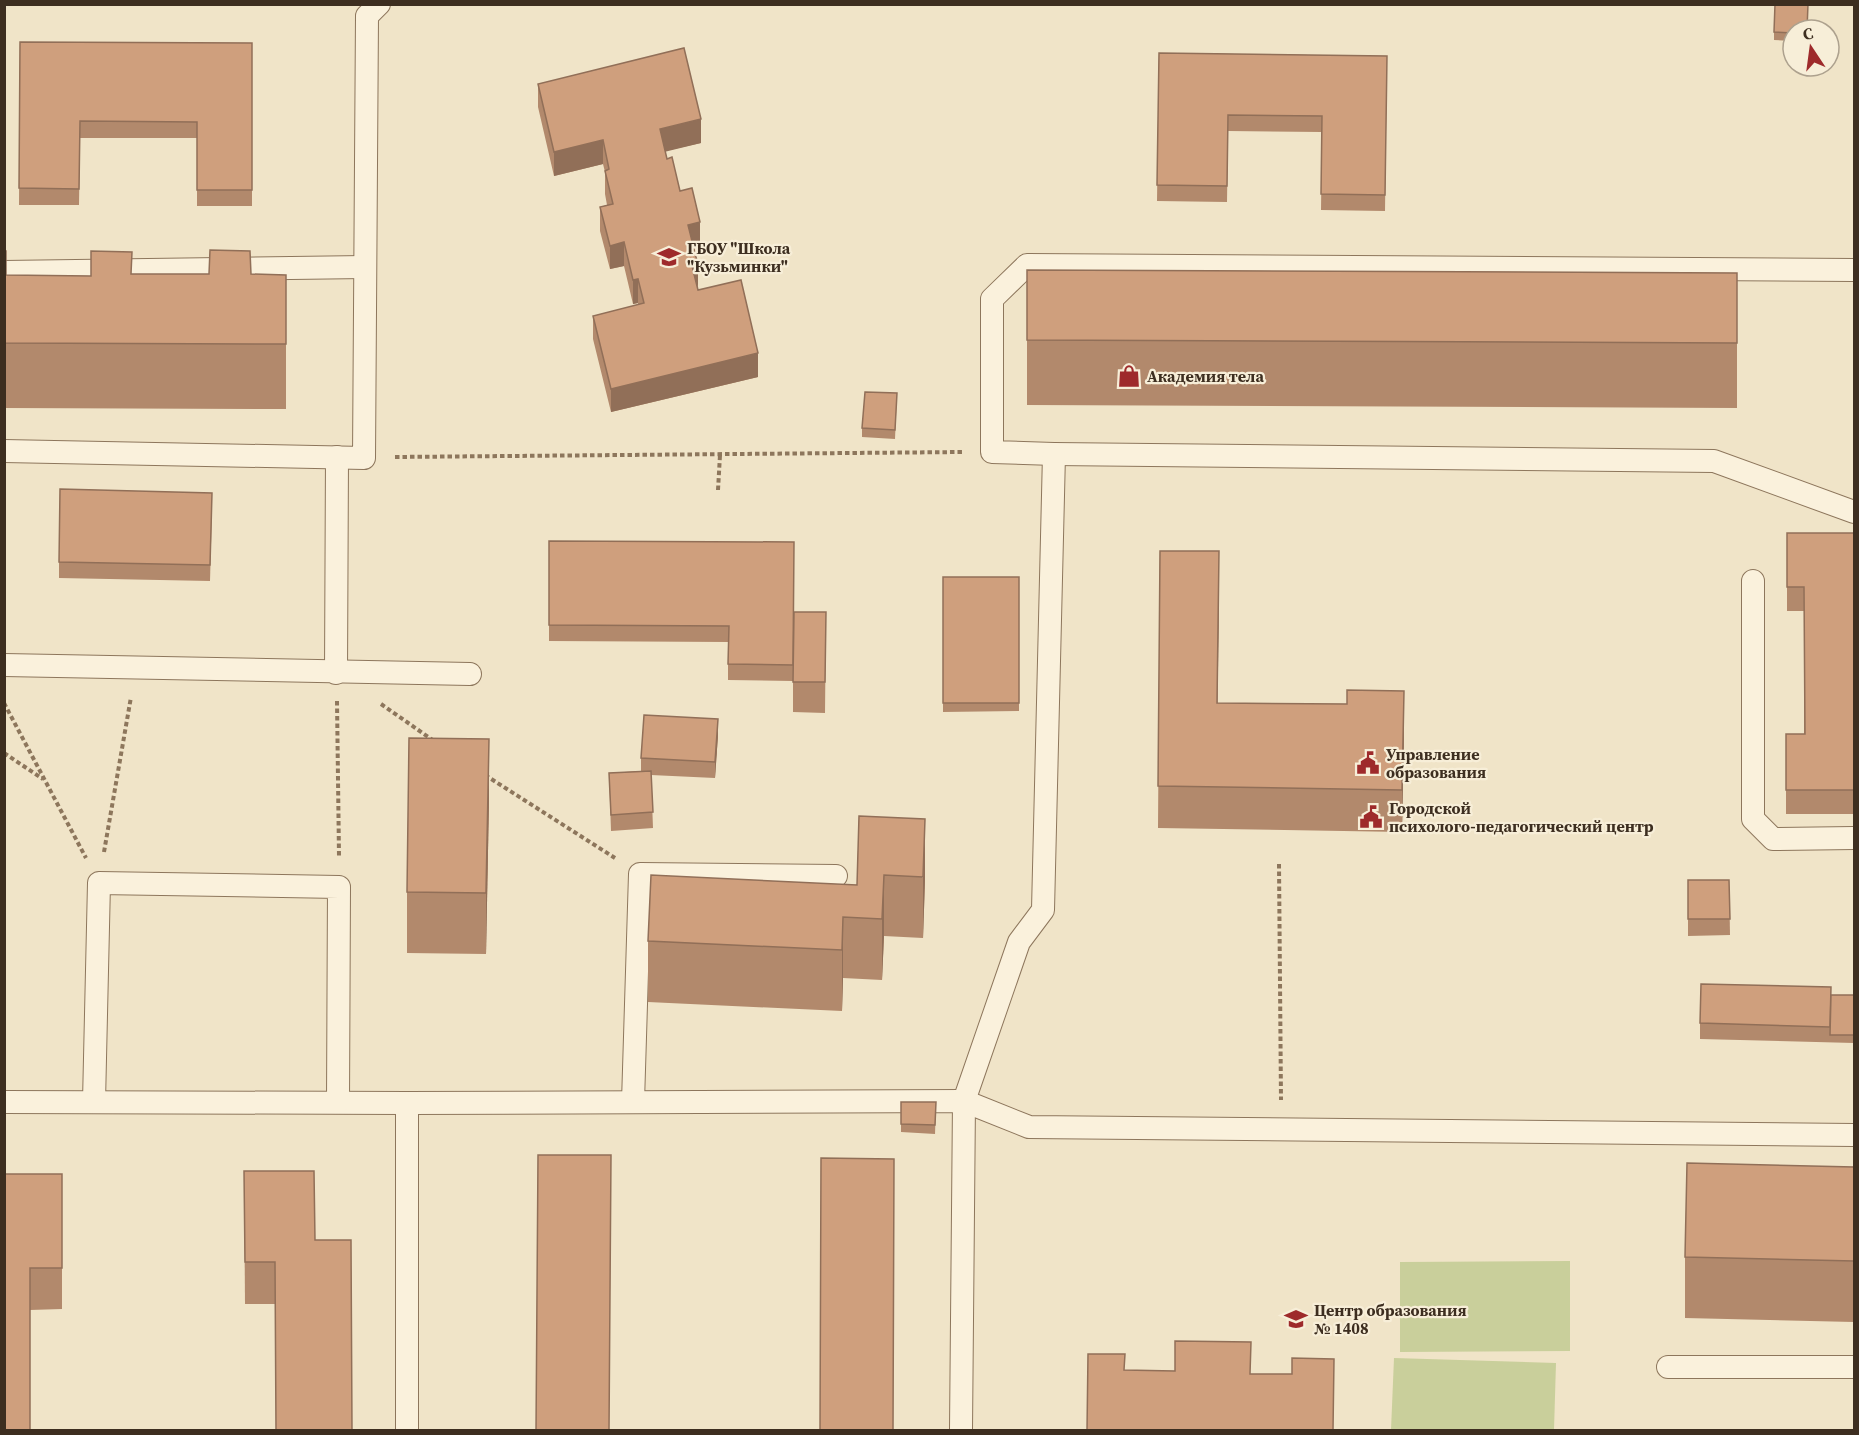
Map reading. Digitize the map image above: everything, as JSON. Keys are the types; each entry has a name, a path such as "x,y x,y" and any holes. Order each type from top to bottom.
{"lane":[{"path":"4,451 364,458 367,16 379,4"},
{"path":"1854,270 1027,265 992,299 992,452 1714,461 1854,512"},
{"path":"4,272 365,267"},
{"path":"961,1431 964,1101 1019,942 1043,910 1054,454"},
{"path":"336,673 337,457"},
{"path":"1753,581 1753,819 1773,838 1854,838"},
{"path":"4,665 470,674"},
{"path":"633,1102 640,874 836,876"},
{"path":"94,1102 99,883 339,887 338,1102"},
{"path":"4,1102 964,1101 1029,1126 1854,1135"},
{"path":"406,1431 407,1103"},
{"path":"1668,1367 1854,1367"}],"path":[{"path":"364,458 992,452"},
{"path":"718,490 720,455"},
{"path":"99,883 136,668"},
{"path":"336,673 438,743"},
{"path":"336,673 339,887"},
{"path":"4,703 99,883"},
{"path":"4,753 44,779"},
{"path":"476,769 640,874"},
{"path":"1279,864 1282,1129"}],"green space":[{"path":"1570,1261 1570,1351 1400,1352 1400,1262"},
{"path":"1394,1358 1556,1363 1554,1430 1391,1430"}],"building":[{"path":"1775,4 1808,4 1807,18 1781,18 1781,32 1774,32"},
{"path":"20,42 252,43 252,190 197,190 197,122 80,121 79,189 19,188"},
{"path":"684,48 701,119 660,129 667,159 672,157 680,191 692,188 700,222 688,225 698,265 692,266 698,290 741,280 758,353 611,389 593,316 644,303 638,279 633,280 624,242 610,246 600,207 613,204 605,171 609,169 603,140 554,152 538,84"},
{"path":"1159,53 1387,56 1385,195 1321,194 1322,116 1228,115 1227,186 1157,185"},
{"path":"210,250 250,251 251,274 286,275 286,344 4,343 4,251 6,251 6,275 91,276 91,251 132,252 131,274 209,274"},
{"path":"1027,270 1737,273 1737,343 1027,340"},
{"path":"865,392 897,393 895,430 862,428"},
{"path":"60,489 212,493 210,565 59,562"},
{"path":"1787,533 1854,533 1854,790 1786,790 1786,734 1805,734 1804,587 1787,587"},
{"path":"549,541 794,542 793,665 728,664 729,626 549,625"},
{"path":"1160,551 1219,551 1217,703 1347,704 1347,690 1404,691 1402,790 1158,786"},
{"path":"943,577 1019,577 1019,703 943,703"},
{"path":"794,612 826,612 825,682 793,682"},
{"path":"644,715 718,719 715,762 641,758"},
{"path":"409,738 489,739 486,893 407,892"},
{"path":"651,771 653,812 611,815 609,773"},
{"path":"859,816 925,819 923,877 884,875 882,919 843,917 842,950 648,941 651,875 857,885"},
{"path":"1688,880 1729,880 1730,919 1688,919"},
{"path":"1701,984 1831,987 1830,1027 1700,1023"},
{"path":"1831,995 1854,995 1854,1035 1830,1035"},
{"path":"901,1102 936,1102 935,1125 901,1124"},
{"path":"538,1155 611,1155 609,1431 536,1431"},
{"path":"821,1158 894,1159 893,1431 820,1431"},
{"path":"1687,1163 1854,1167 1854,1261 1685,1257"},
{"path":"244,1171 314,1171 315,1240 351,1240 352,1431 276,1431 275,1262 245,1262"},
{"path":"4,1174 62,1174 62,1268 30,1268 30,1431 4,1431"},
{"path":"1175,1341 1251,1342 1250,1374 1292,1374 1292,1358 1334,1359 1333,1431 1087,1431 1088,1354 1125,1354 1124,1370 1175,1371"}],"place":[{"name":"ГБОУ \"Школа \"Кузьминки\"","path":"669,257"},
{"name":"Академия тела","path":"1129,376"},
{"name":"Управление образования","path":"1368,763"},
{"name":"Городской психолого-педагогический центр","path":"1371,817"},
{"name":"Центр образования № 1408","path":"1296,1319"}]}
